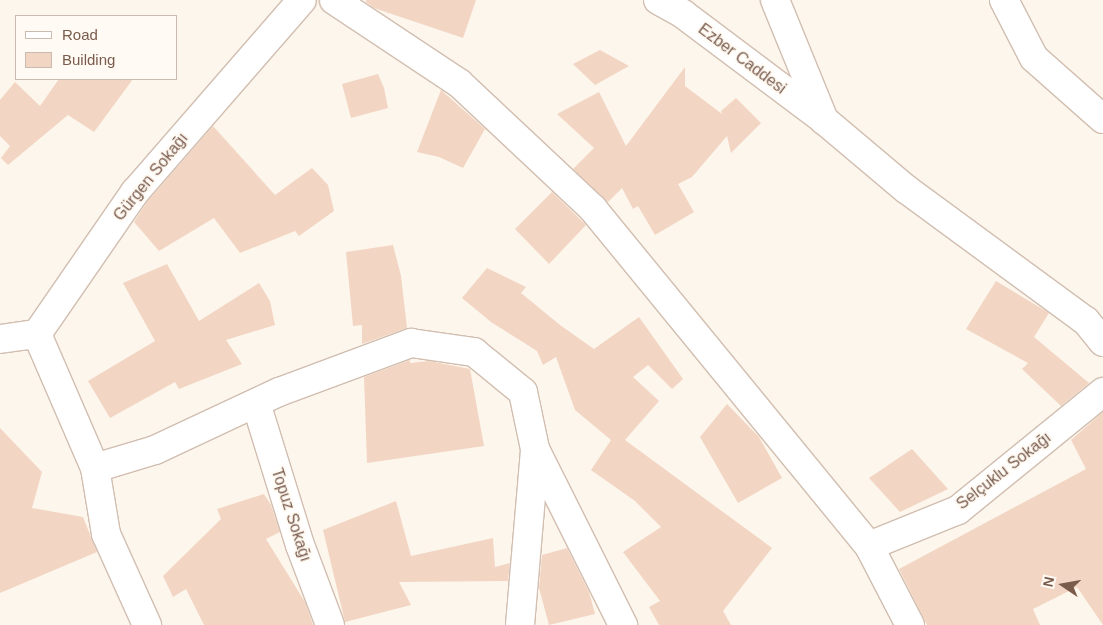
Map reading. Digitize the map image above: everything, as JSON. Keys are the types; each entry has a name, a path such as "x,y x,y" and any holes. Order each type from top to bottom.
{"street":[{"name":"Gürgen Sokağı","path":"38,334 135,192 302,0"},
{"path":"334,0 459,84 593,210 869,546 910,625"},
{"name":"Ezber Caddesi","path":"658,0 683,14 824,120 906,190 1086,321 1103,342"},
{"path":"775,0 824,120"},
{"path":"1004,0 1034,58 1103,118"},
{"path":"0,339 38,334 95,468 106,534 147,625"},
{"path":"95,468 155,450 280,392 411,344 474,352 523,392 535,449 623,625"},
{"name":"Selçuklu Sokağı","path":"869,546 958,510 1103,392"},
{"name":"Topuz Sokağı","path":"256,403 300,545 330,625"},
{"path":"520,625 535,449"}],"building":[{"path":"366,0 476,0 463,38 374,8"},
{"path":"600,50 629,66 595,85 573,64"},
{"path":"685,67 685,86 722,114 721,111 736,98 761,123 731,153 727,136 692,177 678,184 694,212 655,235 638,206 633,209 622,188 608,202 573,169 594,148 557,114 599,92 626,146"},
{"path":"378,74 384,88 388,108 351,118 342,84"},
{"path":"58,80 132,80 94,132 68,115 8,165 1,158 10,146 0,136 0,100 15,82 40,106"},
{"path":"441,90 485,129 463,168 439,157 417,152"},
{"path":"213,126 275,195 312,168 328,185 334,211 299,236 295,231 240,253 214,218 159,251 134,222 147,202"},
{"path":"552,192 586,225 549,264 515,229"},
{"path":"393,245 401,276 407,328 362,344 362,325 353,326 346,252"},
{"path":"167,264 199,321 259,283 270,301 275,325 226,340 242,364 179,389 175,382 110,418 88,381 155,341 123,283"},
{"path":"487,268 526,287 521,293 560,325 594,349 639,317 683,379 672,389 648,365 633,377 659,401 625,440 772,548 723,611 731,625 659,625 649,607 660,601 623,552 661,527 635,501 591,470 611,440 575,410 556,357 543,365 537,351 491,322 462,298"},
{"path":"996,281 1049,313 1034,337 1089,383 1061,406 1022,369 1028,363 966,329"},
{"path":"410,360 410,363 429,361 470,369 484,446 367,463 364,377"},
{"path":"727,404 759,437 782,478 738,503 700,437"},
{"path":"1103,412 1103,625 1077,587 1033,609 1040,625 927,625 899,569 1086,469 1071,440"},
{"path":"0,428 42,472 32,508 83,517 97,552 0,593"},
{"path":"912,449 948,489 900,512 869,478"},
{"path":"264,494 271,505 280,532 266,539 305,602 313,625 204,625 186,589 173,597 163,576 221,519 217,509"},
{"path":"396,501 411,556 493,538 495,567 510,563 508,581 399,582 411,605 345,622 323,530"},
{"path":"567,548 589,592 595,614 549,625 539,588 542,555"}]}
